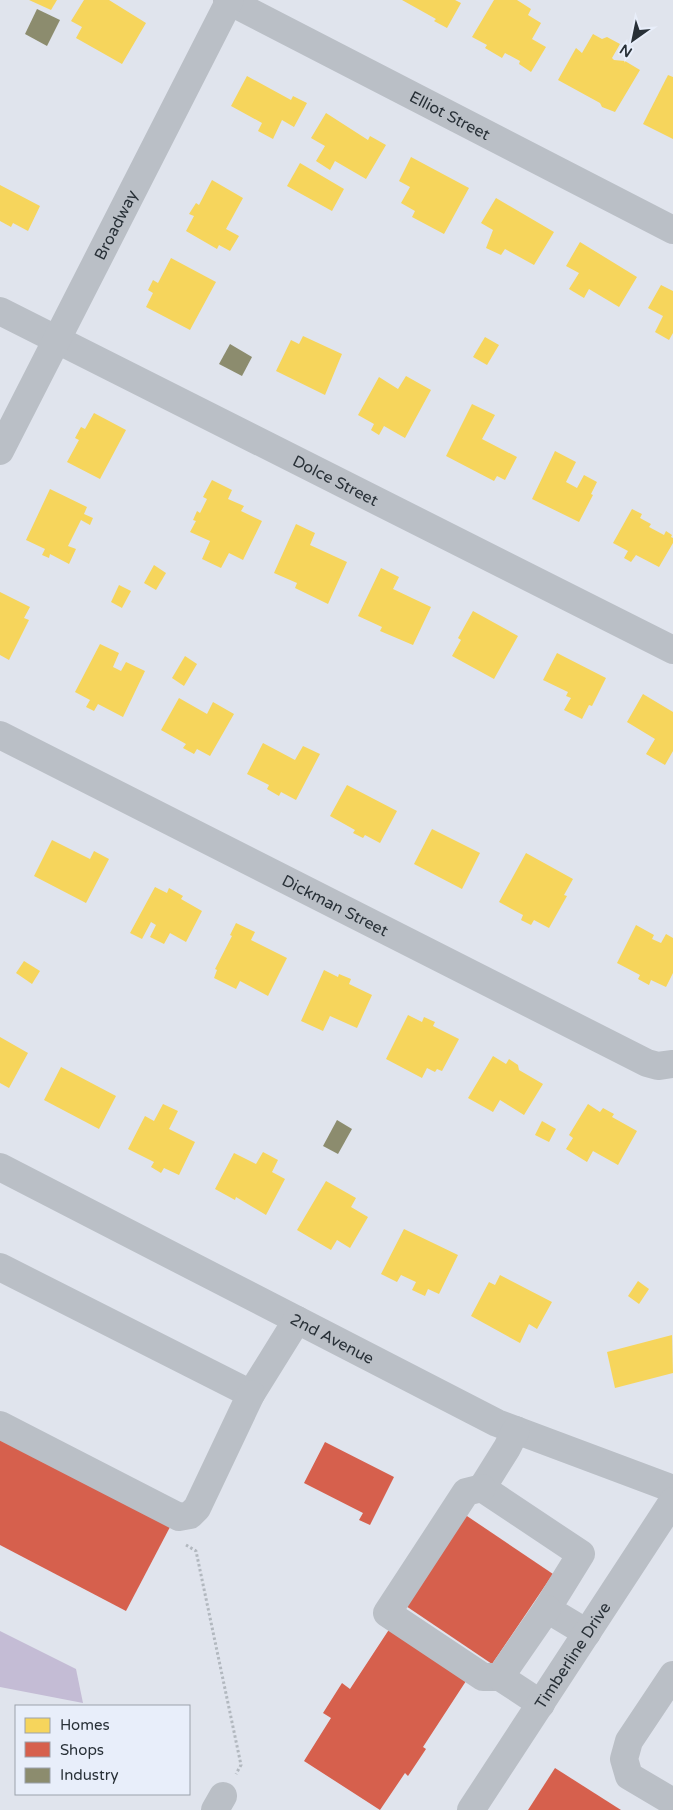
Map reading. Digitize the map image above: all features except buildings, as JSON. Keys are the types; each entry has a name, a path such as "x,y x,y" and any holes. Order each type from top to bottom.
{"street":[{"name":"Elliot Street","path":"229,0 673,230"},
{"name":"Broadway","path":"0,450 58,340 229,0"},
{"name":"Dolce Street","path":"0,310 673,650"},
{"name":"Dickman Street","path":"0,735 647,1063 658,1066 673,1064"},
{"name":"2nd Avenue","path":"0,1167 497,1423 673,1489"},
{"path":"0,1267 251,1394"},
{"path":"0,1426 179,1518 190,1515 197,1508 251,1394 297,1320"},
{"path":"516,1430 508,1448 482,1488 466,1492 387,1613 483,1677 500,1677 541,1704"},
{"path":"482,1488 581,1554 547,1609 500,1677"},
{"name":"Timberline Drive","path":"471,1810 673,1501"},
{"path":"547,1609 587,1633"},
{"path":"673,1675 629,1741 624,1759 629,1776 673,1802"}],"path":[{"path":"182,1542 196,1551 241,1765 219,1803"}],"shaded area":[{"path":"0,1631 76,1669 83,1703 0,1687"}]}
